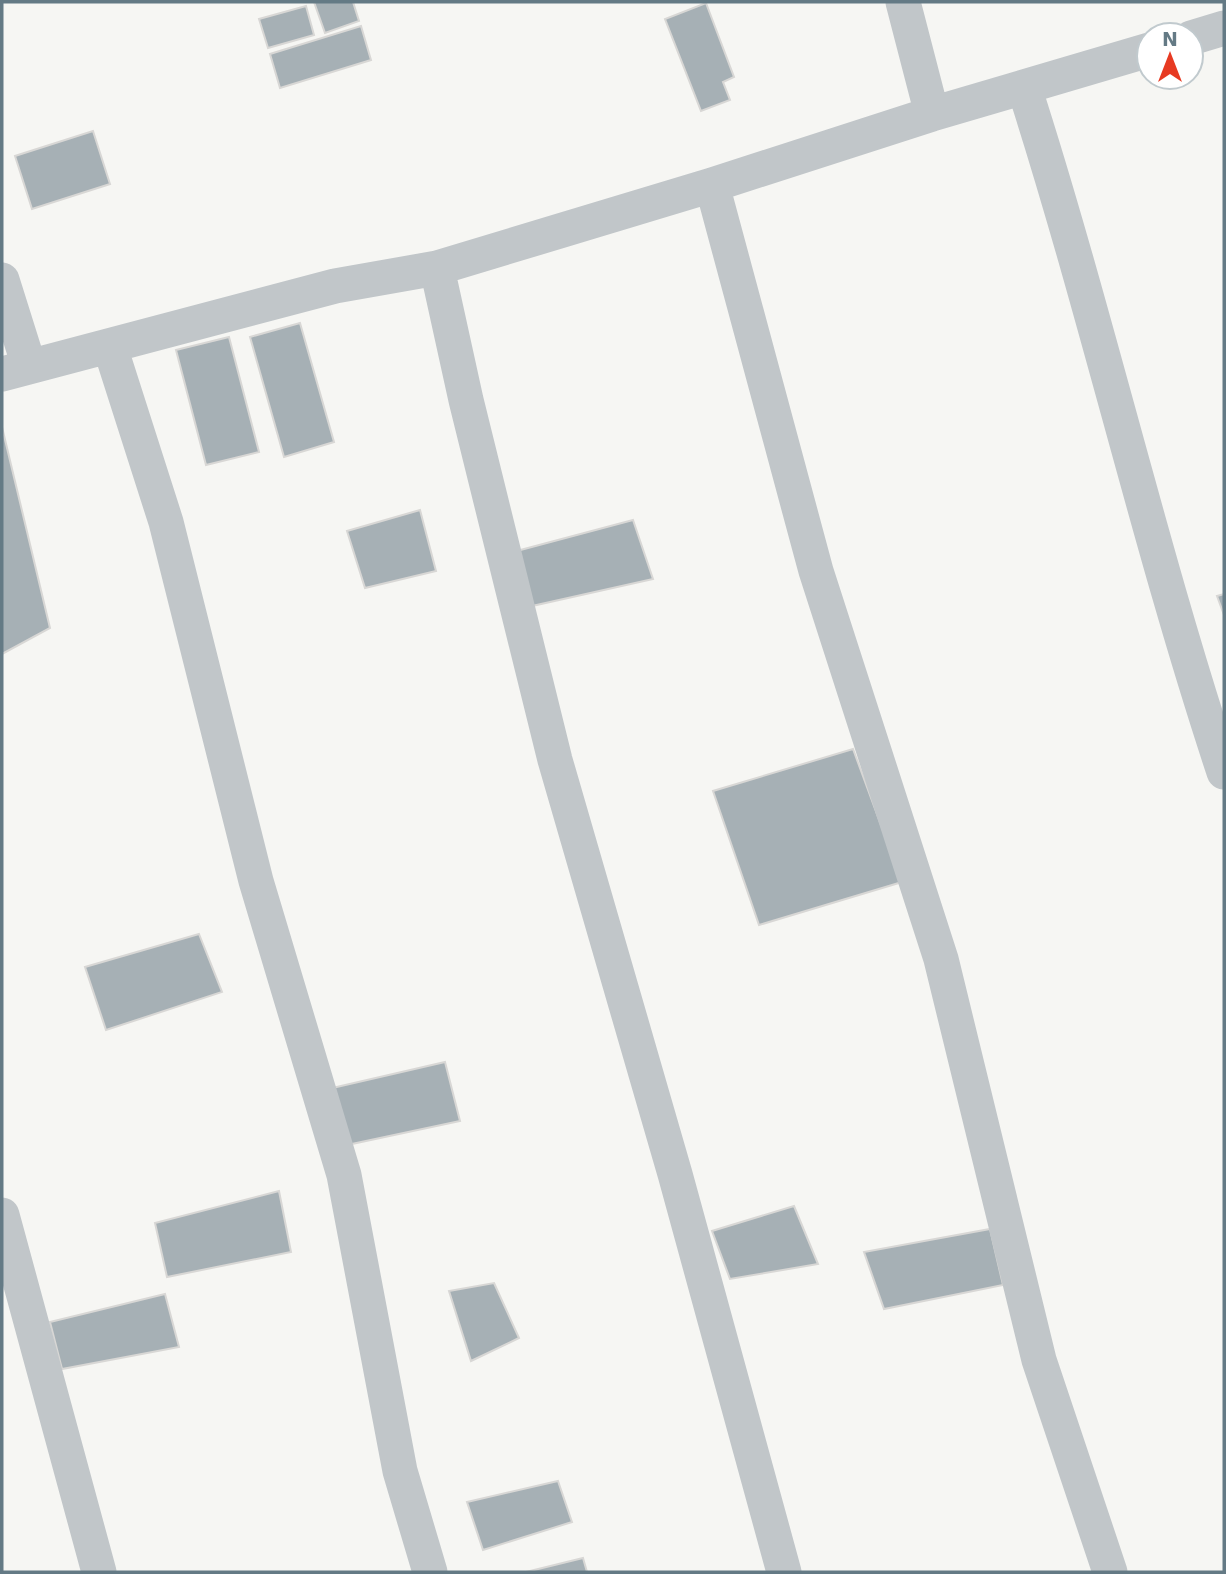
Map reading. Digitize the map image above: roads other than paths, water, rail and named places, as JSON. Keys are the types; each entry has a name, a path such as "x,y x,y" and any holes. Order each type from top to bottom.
{"street":[{"path":"903,2 932,114"},
{"path":"1205,34 1224,28"},
{"path":"2,280 15,370 335,286 437,268 712,185 932,114 1135,54"},
{"path":"1024,87 1059,196 1191,671 1224,772"},
{"path":"712,185 816,571 941,959 1040,1360 1110,1572"},
{"path":"437,268 466,400 555,760 675,1174 784,1572"},
{"path":"110,347 166,522 256,881 344,1175 400,1471 430,1572"},
{"path":"2,1214 99,1572"}]}
